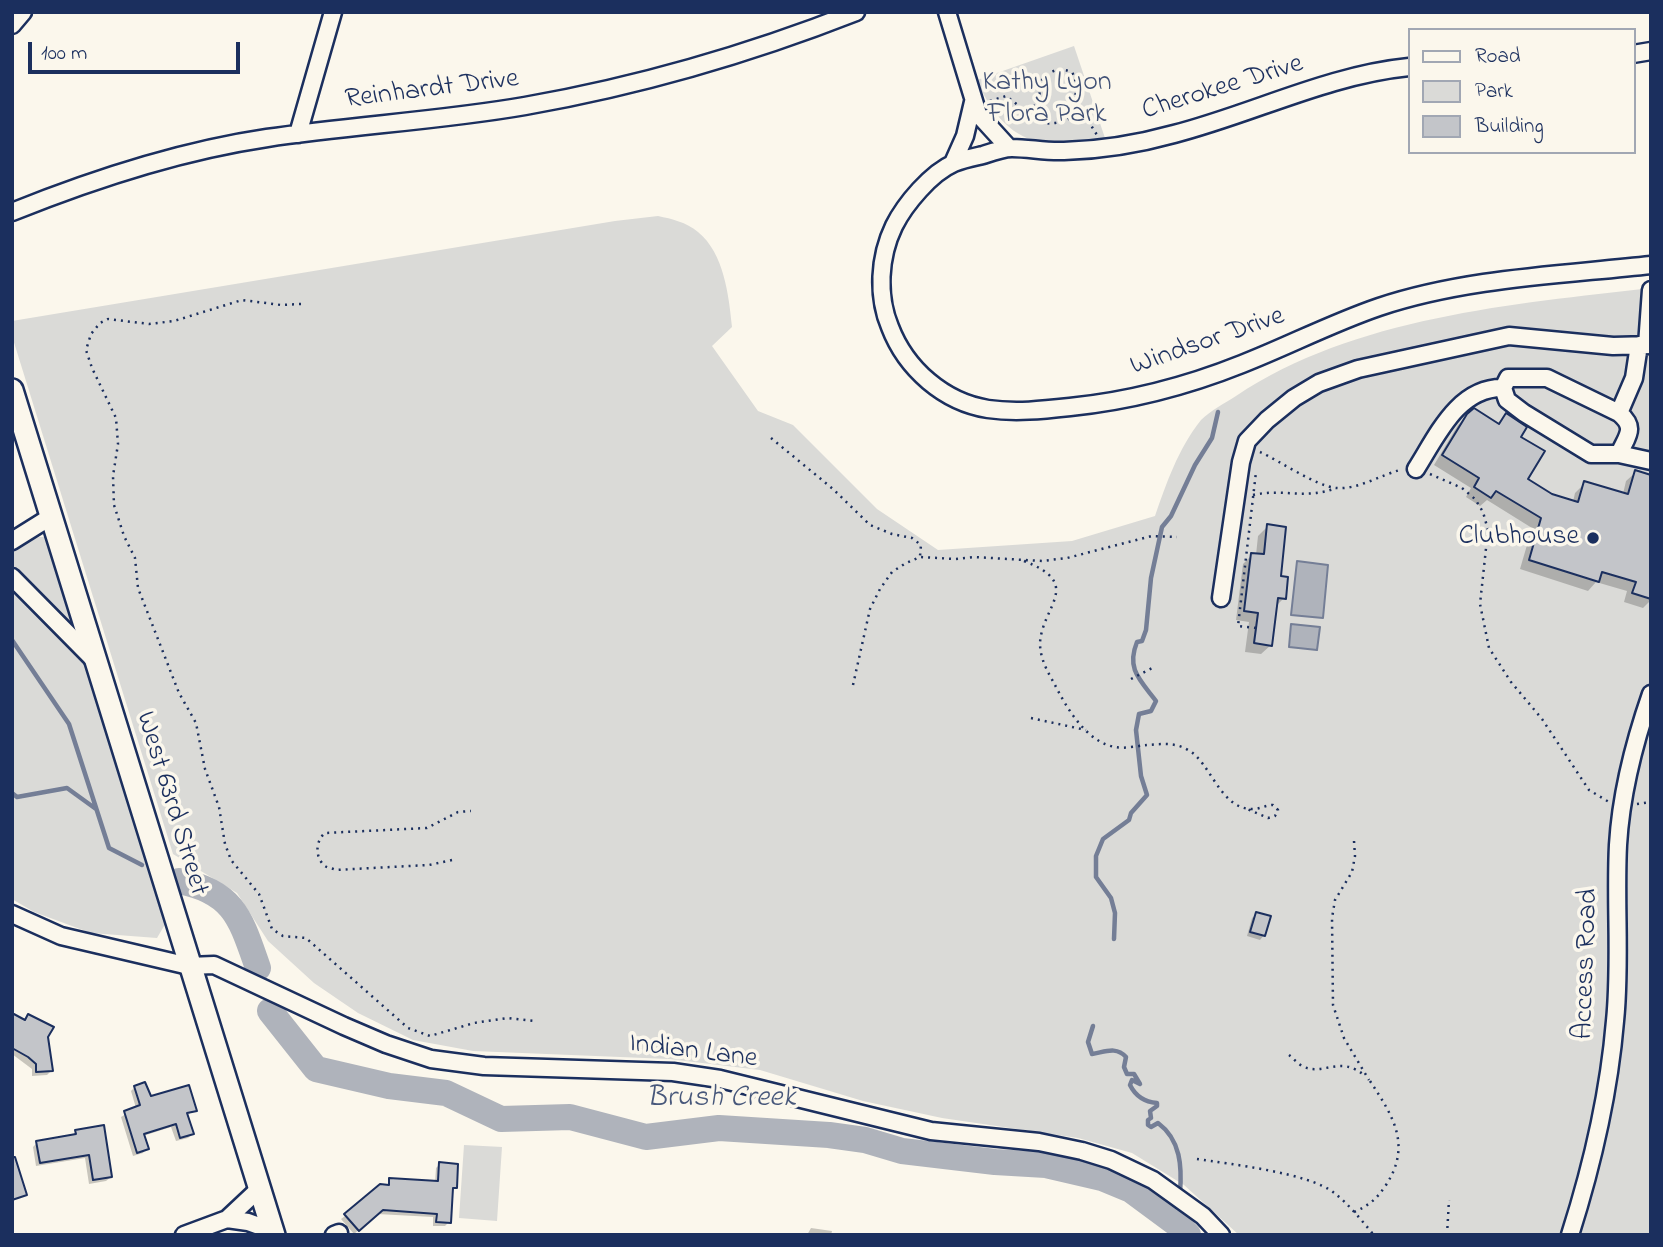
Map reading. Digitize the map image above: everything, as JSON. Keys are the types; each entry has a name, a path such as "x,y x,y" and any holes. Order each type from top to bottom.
{"main road":[{"name":"West 63rd Street","path":"12,390 100,666 189,966 274,1233"}],"street":[{"path":"12,25 23,12"},
{"path":"298,134 333,12"},
{"name":"Reinhardt Drive","path":"12,212 116,174 170,158 264,138 475,113 612,89 722,60 856,12"},
{"path":"947,12 980,102 978,114 1009,148"},
{"name":"Cherokee Drive","path":"1009,148 1066,151 1137,143 1200,127 1365,74 1408,67"},
{"path":"953,163 980,102"},
{"name":"Windsor Drive","path":"1009,148 953,163 916,193 901,213 890,235 881,277 884,310 900,349 927,380 966,403 987,409 1053,409 1126,398 1215,374 1351,317 1423,295 1472,285 1651,265"},
{"path":"1619,413 1646,345 1651,289"},
{"path":"1221,598 1241,462 1247,441 1294,398 1319,383 1358,369 1508,336 1613,346 1646,345"},
{"path":"1619,454 1629,432 1628,421 1619,413 1547,378 1508,378 1503,388 1507,400 1578,447 1591,454 1619,454 1651,461"},
{"path":"1416,469 1463,402 1472,394 1489,388 1503,388"},
{"path":"12,541 52,516"},
{"path":"12,577 100,666"},
{"name":"Access Road","path":"1570,1235 1606,1089 1616,1020 1618,845 1632,752 1651,694"},
{"name":"Indian Lane","path":"12,914 61,936 189,966 214,965 344,1026 431,1059 484,1066 673,1072 720,1079 931,1131 1039,1142 1082,1151 1111,1160 1153,1180 1203,1216 1221,1235"},
{"path":"184,1235 227,1219 259,1189"},
{"path":"227,1219 248,1222 274,1233"}],"path":[{"path":"980,102 1006,96 1023,109 1028,109 1039,102 1042,80 1061,68 1072,72 1077,82 1078,91 1073,107 1077,114 1089,122 1099,139"},
{"path":"1028,109 1028,116 1033,120 1050,124 1067,120 1077,114"},
{"path":"300,304 281,305 242,300 174,321 149,324 108,319 100,323 91,334 86,350 116,418 118,444 113,476 114,505 124,536 135,558 138,588 179,693 196,723 205,769 219,807 225,844 231,860 259,894 272,929 283,936 306,938 408,1028 430,1036 474,1023 508,1018 535,1021"},
{"path":"771,438 870,525 912,538 921,545 920,557"},
{"path":"1260,452 1320,483 1336,488"},
{"path":"1256,628 1238,626 1257,464"},
{"path":"1253,495 1266,492 1308,495 1322,493 1404,469 1416,469 1462,488 1479,506 1488,530 1480,604 1489,648 1511,682 1542,719 1589,790 1605,802 1651,802"},
{"path":"853,685 870,609 880,589 892,572 920,557 1024,561 1067,558 1152,536 1177,537"},
{"path":"1024,561 1041,568 1051,577 1056,588 1055,602 1040,642 1042,659 1054,685 1091,736 1115,747 1177,745 1191,751 1227,796 1247,809 1258,816 1268,818 1275,816 1278,810 1273,804 1256,810 1247,809"},
{"path":"1131,679 1154,667"},
{"path":"1031,718 1086,730"},
{"path":"452,860 429,865 336,870 324,866 318,856 318,843 325,833 427,828 458,812 471,811"},
{"path":"1353,1212 1369,1206 1381,1193 1395,1171 1400,1147 1387,1107 1344,1038 1333,1005 1335,900 1352,872 1354,841"},
{"path":"1289,1055 1303,1066 1315,1068 1344,1065 1356,1069 1369,1080"},
{"path":"1197,1159 1254,1168 1320,1184 1334,1192 1374,1235"},
{"path":"1447,1235 1449,1200"}],"green space":[{"name":"Kathy Lyon Flora Park","path":"1074,46 1105,138 1047,143 1018,134 993,110 977,80"},
{"path":"658,216 679,221 698,232 714,251 724,276 732,327 712,346 758,411 793,425 877,509 938,550 1072,541 1155,516 1180,454 1201,420 1222,404 1282,369 1331,348 1436,318 1490,308 1651,288 1651,1235 1239,1235 1184,1185 1132,1153 1078,1138 942,1118 863,1101 760,1070 669,1059 473,1051 413,1040 358,1013 314,983 268,941 237,893 173,854 12,336 12,321"},
{"path":"39,537 45,537 49,541 75,624 70,627 12,566 12,550"},
{"path":"12,585 83,657 167,921 157,938 91,933 34,912 12,899"},
{"path":"464,1145 502,1147 497,1221 459,1218"}],"shaded area":[{"path":"1297,561 1328,565 1323,618 1291,615"},
{"path":"1291,624 1320,627 1317,650 1289,647"}],"building":[{"path":"1474,408 1499,424 1506,413 1527,427 1521,437 1545,451 1528,479 1552,494 1578,502 1584,481 1628,494 1635,470 1651,475 1651,599 1632,593 1636,582 1602,572 1599,582 1529,560 1541,518 1496,491 1491,498 1474,487 1479,478 1442,455 1467,414"},
{"path":"1267,524 1286,527 1281,576 1288,577 1286,599 1278,598 1272,646 1254,643 1258,613 1244,611 1251,553 1264,554"},
{"path":"1256,912 1271,916 1265,936 1250,932"},
{"path":"12,1013 25,1020 28,1014 54,1027 48,1037 53,1071 36,1072 36,1064 12,1048"},
{"path":"145,1082 151,1096 189,1085 197,1111 187,1113 194,1134 180,1138 176,1124 144,1134 149,1149 137,1153 124,1111 140,1105 134,1086"},
{"path":"104,1125 112,1177 93,1180 89,1155 40,1163 36,1141 76,1134 75,1130"},
{"path":"12,1157 15,1157 27,1195 12,1200"},
{"path":"439,1162 458,1164 457,1188 453,1188 451,1223 436,1222 437,1214 383,1210 359,1231 344,1214 380,1184 389,1185 389,1178 438,1181"}],"waterway":[{"path":"1114,939 1115,913 1111,898 1096,877 1096,856 1103,839 1129,820 1131,813 1147,795 1141,776 1136,730 1139,714 1151,711 1156,701 1136,674 1134,651 1146,630 1151,578 1162,527 1171,516 1195,465 1212,438 1218,412"},
{"name":"Brush Creek","path":"12,640 69,724 109,848 142,865"},
{"path":"12,793 17,797 67,788 96,809"},
{"name":"Brush Creek","path":"179,881 213,892 224,901 240,922 258,968"},
{"name":"Brush Creek","path":"270,1011 316,1069 389,1086 446,1093 501,1119 570,1117 646,1137 719,1128 829,1135 865,1140 902,1151 1046,1165 1102,1178 1131,1190 1188,1235"},
{"path":"1093,1026 1088,1042 1092,1054 1110,1051 1126,1057 1124,1067 1127,1074 1134,1074 1140,1084 1132,1080 1132,1089 1141,1098 1157,1103 1150,1111 1148,1125 1151,1127 1158,1123 1176,1146 1181,1173 1180,1193"},
{"path":"1177,1224 1179,1205"}],"place":[{"name":"Clubhouse","path":"1593,538"}]}
